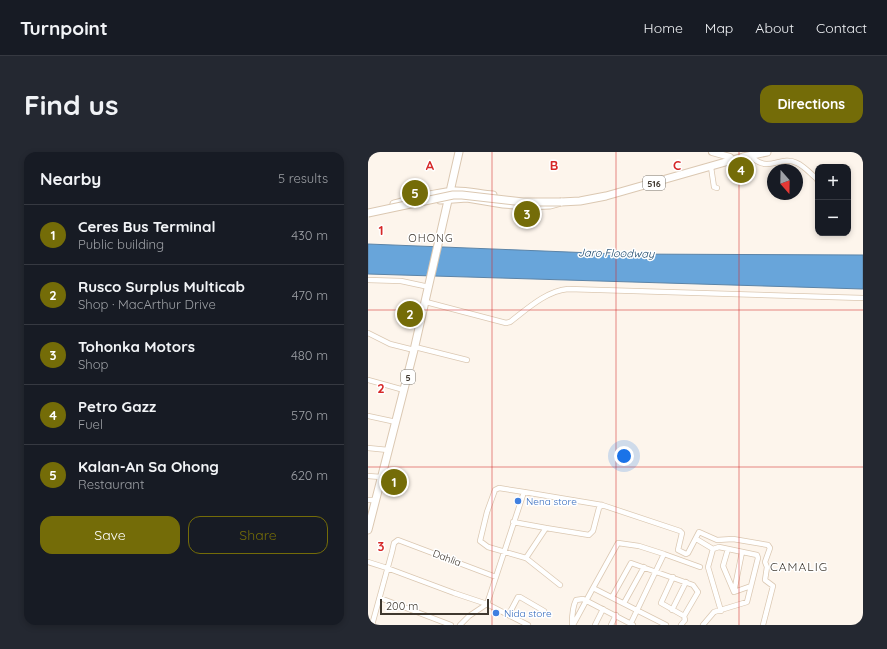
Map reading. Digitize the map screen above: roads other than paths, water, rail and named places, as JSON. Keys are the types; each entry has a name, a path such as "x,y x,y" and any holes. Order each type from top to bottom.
{"main road":[{"name":"5","path":"368,530 372,500 381,477 415,348 459,152"},
{"name":"516","path":"449,199 461,198 527,206 580,201 606,196 767,152"},
{"path":"730,157 745,157 754,159"},
{"path":"439,194 446,190 453,181 459,189 465,191"},
{"name":"516","path":"451,192 465,191 524,199 550,199 561,202"},
{"path":"368,213 451,192"},
{"path":"368,213 453,195 523,202 561,202"},
{"path":"433,201 438,201 444,205 446,210 456,200 461,198"},
{"path":"368,213 449,199"}],"street":[{"path":"712,152 730,157"},
{"path":"754,159 771,165 783,160 798,163 815,177"},
{"path":"711,167 714,187 717,188"},
{"path":"368,280 401,282 429,286"},
{"path":"426,302 506,323 510,322 537,302 559,290 568,289 863,298"},
{"path":"368,333 390,344 467,360"},
{"path":"368,380 404,390"},
{"path":"368,416 396,422"},
{"path":"368,448 388,450"},
{"path":"368,476 381,477"},
{"path":"560,585 526,558 488,547 480,542 495,490 500,488 602,505 680,531 682,533 678,550 686,554 688,553 699,532 717,540 733,539 768,545 770,548 765,562 767,567 765,580 773,586 763,625"},
{"path":"460,625 469,616 487,604 524,492"},
{"path":"513,522 589,535 593,532 599,508 602,505"},
{"path":"526,558 546,528"},
{"name":"Dahlia","path":"387,568 394,544 398,540 496,577"},
{"path":"698,540 713,549"},
{"path":"573,625 618,543 639,546 700,567"},
{"path":"703,625 714,612 748,602 758,558 757,554 719,547 713,549"},
{"path":"713,549 708,567 721,611"},
{"path":"728,549 723,566 734,592"},
{"path":"734,592 742,552"},
{"path":"573,625 572,610 575,602 579,599 603,609 631,624 664,554"},
{"path":"368,562 487,604 528,625"},
{"path":"612,597 630,562 686,582 695,586 698,592 684,616 685,620 681,625"},
{"path":"624,604 644,567"},
{"path":"372,625 387,568"},
{"path":"673,577 661,603 684,616"},
{"path":"672,610 686,582"},
{"path":"734,592 751,586"},
{"path":"593,588 666,625"},
{"path":"509,614 518,597 544,611"},
{"path":"380,598 450,625"},
{"path":"595,625 603,609"},
{"path":"611,625 616,616"}],"water":[{"path":"368,244 618,254 863,255 863,289 368,274"}],"place":[{"name":"Petro Gazz","path":"741,170"},
{"name":"Kalan-An Sa Ohong","path":"415,193"},
{"name":"Tohonka Motors","path":"527,214"},
{"name":"Rusco Surplus Multicab","path":"410,314"},
{"name":"Ceres Bus Terminal","path":"394,482"},
{"name":"Nena store","path":"518,501"},
{"name":"Nida store","path":"496,613"}],"district":[{"name":"OHONG","path":"431,238"},
{"name":"CAMALIG","path":"799,566"}],"water label":[{"name":"Jaro Floodway","path":"616,253"}]}
